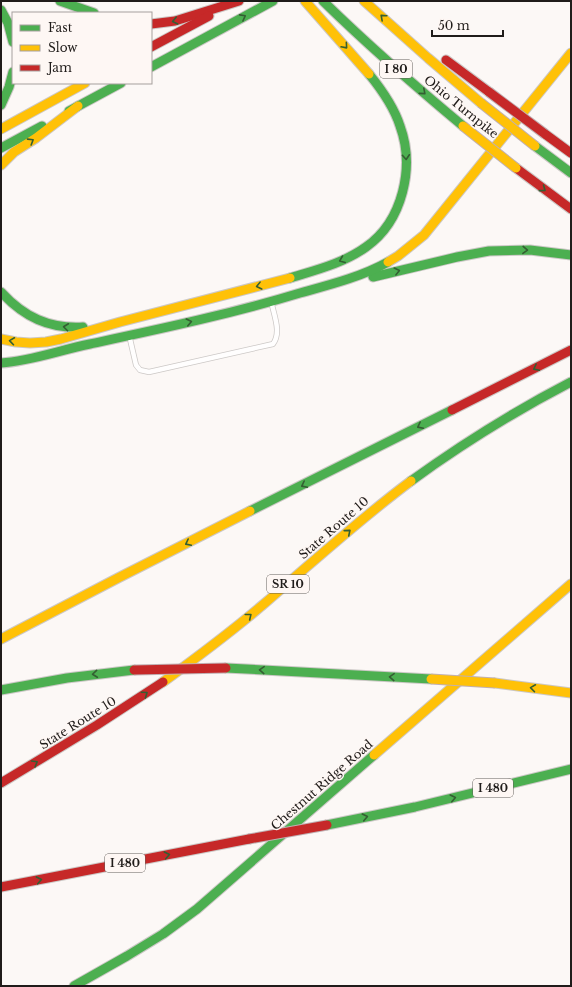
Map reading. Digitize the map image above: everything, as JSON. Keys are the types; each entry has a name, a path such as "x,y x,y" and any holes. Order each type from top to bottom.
{"main road":[{"path":"60,1 91,12"},
{"path":"152,46 239,1"},
{"path":"152,24 176,21 239,1"},
{"path":"152,66 273,1"},
{"path":"1,339 23,343 42,342 79,334 297,277 351,256 363,250 375,241 388,224 397,207 403,189 407,161 404,141 398,119 383,93 369,75 305,1"},
{"name":"Ohio Turnpike","path":"323,1 331,10 408,79 463,126 571,209"},
{"name":"Ohio Turnpike","path":"364,1 482,103 571,173"},
{"path":"1,10 8,23 12,38"},
{"path":"204,19 212,34"},
{"path":"401,34 438,54 571,153"},
{"path":"297,277 340,272 357,268 378,259 412,236 439,206 570,48"},
{"path":"1,363 26,360 68,348 271,302 361,274 380,266 402,253 424,235 570,48"},
{"path":"1,104 9,87 12,76"},
{"path":"1,129 83,84"},
{"path":"1,148 119,84"},
{"path":"1,165 14,152 36,138 78,106"},
{"path":"318,288 457,256 489,251 516,249 571,254"},
{"path":"1,292 10,302 25,313 40,321 55,325 79,328 119,323"},
{"path":"17,352 68,348"},
{"path":"1,639 132,571 571,350"},
{"name":"State Route 10","path":"1,783 103,722 191,661 270,599 382,503 444,456 517,411 571,382"},
{"name":"Chestnut Ridge Road","path":"74,986 157,938 197,909 571,584"},
{"path":"1,690 89,674 134,670 226,668 495,683 571,693"},
{"name":"I 480","path":"1,887 416,807 571,769"}],"lane":[{"path":"130,335 136,365 140,370 149,372 246,351 273,344 276,341 278,332 271,302"}],"traffic: fast":[{"path":"60,1 91,12"},
{"path":"152,66 273,1"},
{"path":"323,1 392,65 463,126"},
{"path":"1,10 8,23 12,38"},
{"path":"290,278 330,266 357,253 379,236 389,223 397,208 406,175 404,142 400,126 391,105 369,74"},
{"path":"1,105 12,76"},
{"path":"69,111 119,84"},
{"path":"1,148 42,126"},
{"path":"535,146 571,173"},
{"path":"373,277 489,251 530,250 571,255"},
{"path":"1,363 34,358 79,346 169,327 248,308 345,280 388,262"},
{"path":"1,292 28,315 38,320 59,326 83,327"},
{"path":"411,481 489,428 571,382"},
{"path":"250,511 452,410"},
{"path":"226,668 431,679"},
{"path":"1,690 67,678 134,670"},
{"path":"74,986 163,934 197,909 374,755"},
{"path":"327,825 415,807 571,769"}],"traffic: slow":[{"path":"305,1 369,74"},
{"path":"364,1 481,103"},
{"path":"388,262 398,256 424,235 571,53"},
{"path":"1,129 83,84"},
{"path":"481,103 535,146"},
{"path":"1,165 14,152 36,138 78,106"},
{"path":"463,126 516,168"},
{"path":"1,339 30,343 61,339 120,322 290,278"},
{"path":"163,682 237,626 328,548 411,481"},
{"path":"1,639 250,511"},
{"path":"374,755 571,584"},
{"path":"431,679 495,683"},
{"path":"495,683 571,693"}],"traffic: jam":[{"path":"152,24 175,21 239,1"},
{"path":"152,46 209,16"},
{"path":"446,60 489,92"},
{"path":"489,92 545,134"},
{"path":"545,134 571,153"},
{"path":"516,168 571,209"},
{"path":"452,410 571,350"},
{"path":"134,670 226,668"},
{"path":"1,783 97,725 163,682"},
{"path":"249,839 327,825"},
{"path":"1,887 249,839"}]}
